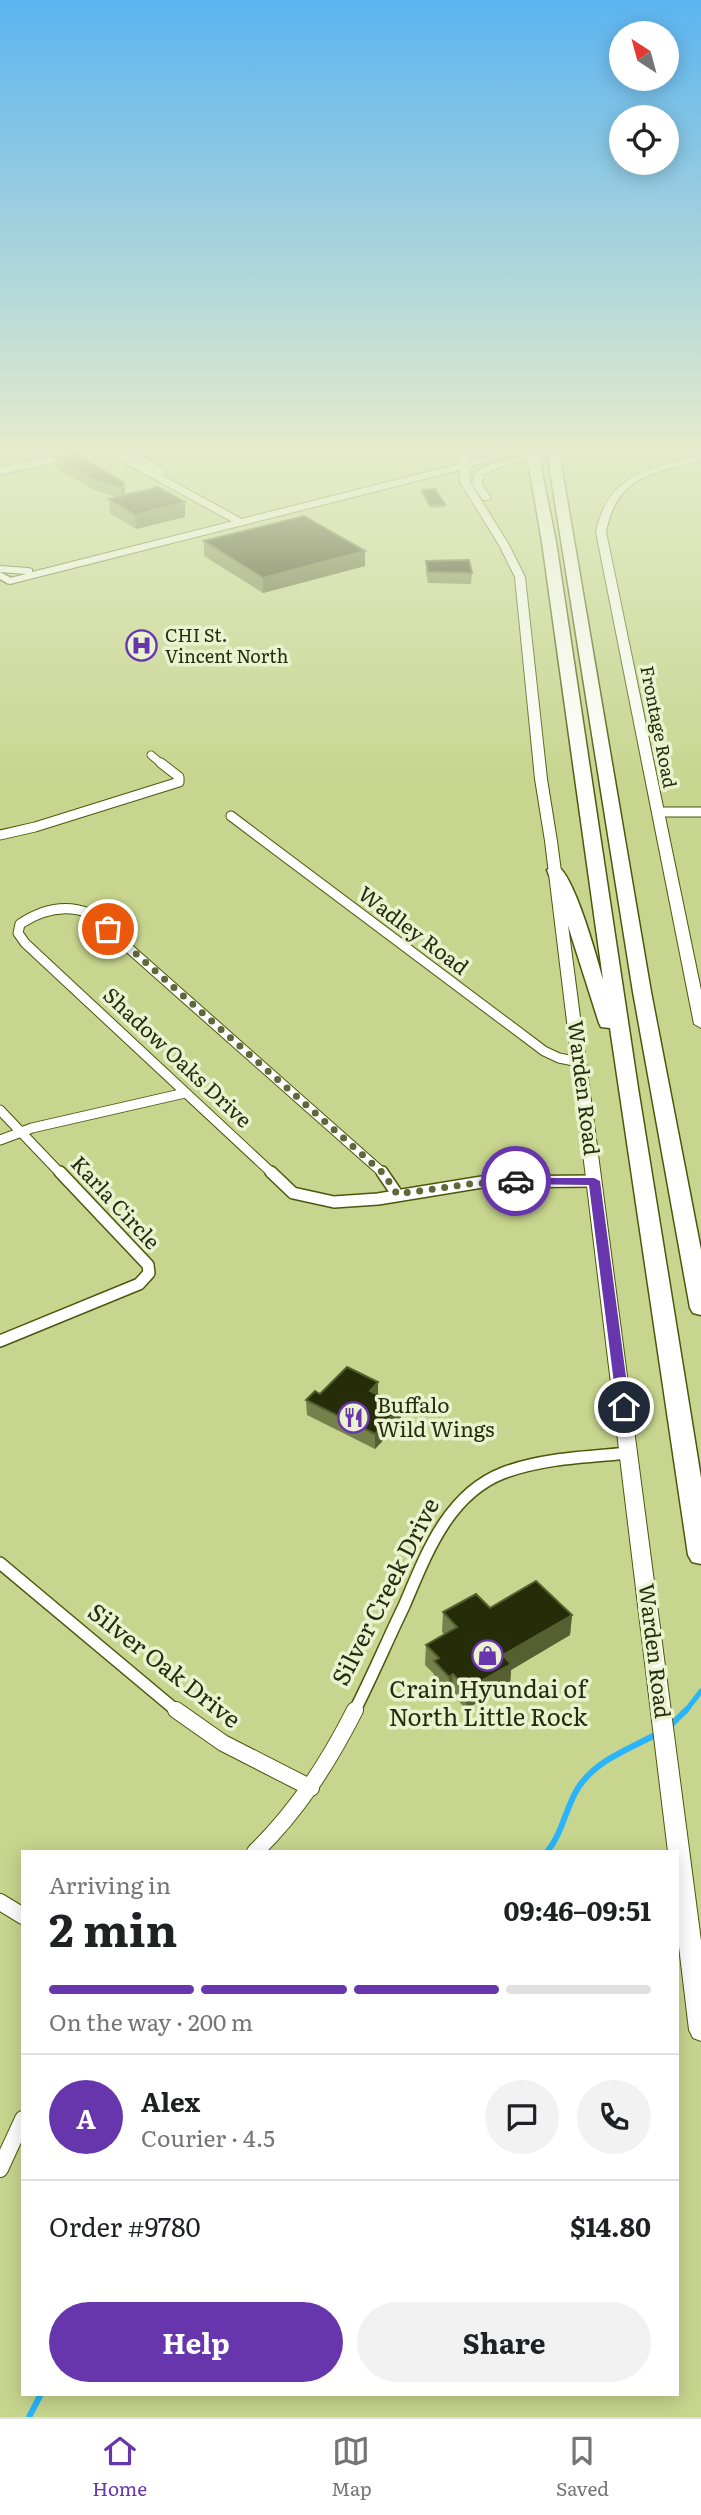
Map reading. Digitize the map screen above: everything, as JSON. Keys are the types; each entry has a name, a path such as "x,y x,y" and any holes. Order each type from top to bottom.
{"highway":[{"path":"552,565 628,1088 701,1555"},
{"path":"571,565 640,978 701,1308"},
{"path":"555,870 573,913 628,1088"}],"main road":[{"path":"5,582 74,565"},
{"name":"Warden Road","path":"514,565 520,577 541,779 555,870 701,2030"},
{"name":"Frontage Road","path":"608,565 701,1024"},
{"path":"0,569 21,571 65,567"}],"street":[{"path":"0,575 5,582"},
{"path":"0,835 47,824 179,782 179,777 151,755"},
{"path":"658,812 701,812"},
{"name":"Wadley Road","path":"231,816 544,1051 559,1058 579,1062"},
{"name":"Shadow Oaks Drive","path":"397,1194 384,1174 89,913 79,909 61,908 20,924 18,933 25,943 293,1193 307,1199 334,1203 470,1184 594,1181"},
{"path":"0,1140 22,1132 185,1093"},
{"path":"0,1110 22,1132"},
{"name":"Karla Circle","path":"0,1341 139,1284 149,1273 148,1265 22,1132"},
{"name":"Silver Creek Drive","path":"257,1850 279,1829 324,1770 419,1571 454,1507 488,1481 518,1469 629,1453"},
{"name":"Silver Oak Drive","path":"0,1563 182,1716 222,1743 311,1788"},
{"path":"0,1902 21,1915"},
{"path":"0,2169 21,2123"}],"building":[{"path":"242,565 313,565 263,578"},
{"path":"427,565 470,565 472,573 428,572"},
{"path":"347,1367 378,1382 370,1391 401,1406 375,1434 306,1400 315,1391 320,1394"},
{"name":"Crain Hyundai of North Little Rock","path":"536,1581 572,1615 503,1655 511,1664 467,1689 453,1674 449,1677 434,1661 439,1658 426,1645 457,1627 443,1612 476,1594 490,1608"}],"waterway":[{"path":"685,1712 701,1691"},
{"path":"670,1726 686,1710"},
{"path":"548,1850 557,1837 578,1788 586,1778 604,1762 659,1733"},
{"path":"29,2417 40,2396"}],"way so far":[{"path":"108,929 384,1174 397,1194 431,1188 516,1181"}],"place":[{"name":"CHI St. Vincent North","path":"142,646"},
{"name":"Buffalo Wild Wings","path":"354,1418"},
{"name":"Crain Hyundai of North Little Rock","path":"488,1656"}],"route":[{"path":"516,1181 594,1181 624,1407"}]}
